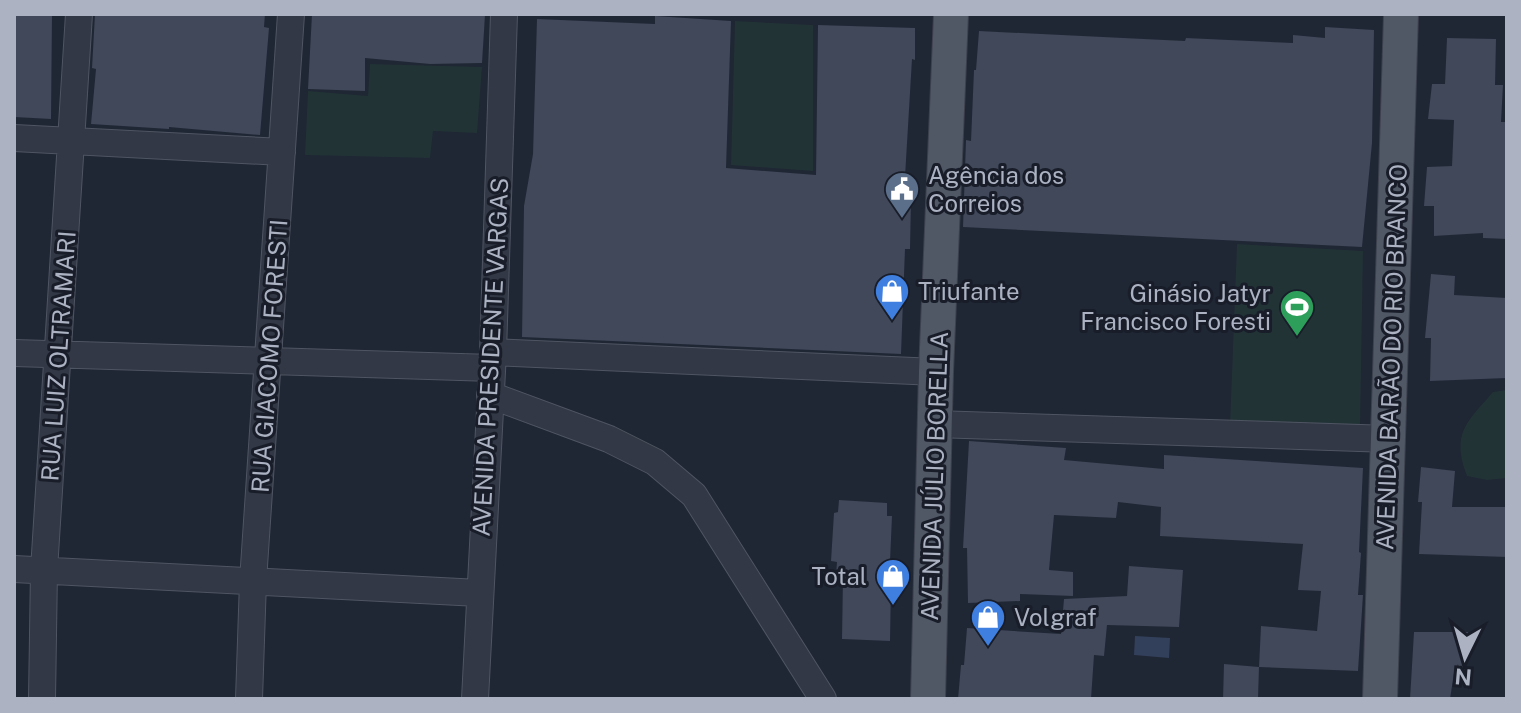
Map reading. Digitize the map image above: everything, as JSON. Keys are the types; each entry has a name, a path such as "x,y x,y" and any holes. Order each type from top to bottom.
{"main road":[{"name":"AVENIDA JÚLIO BORELLA","path":"928,699 936,372 951,14"},
{"name":"AVENIDA BARÃO DO RIO BRANCO","path":"1380,699 1401,14"}],"street":[{"name":"RUA LUIZ OLTRAMARI","path":"42,699 44,570 79,14"},
{"name":"RUA GIACOMO FORESTI","path":"249,699 253,581 291,14"},
{"name":"AVENIDA PRESIDENTE VARGAS","path":"475,699 492,360 504,14"},
{"path":"14,138 282,152"},
{"path":"14,353 270,360 492,360 936,372"},
{"path":"490,395 620,445 655,462 694,495 823,699"},
{"path":"935,424 1390,439"},
{"path":"14,569 479,593"}],"shaded area":[{"path":"735,21 813,25 813,171 731,165"},
{"path":"370,64 482,67 477,133 433,131 430,158 305,155 308,91 368,96"},
{"name":"Ginásio Jatyr Francisco Foresti","path":"1237,244 1363,251 1360,430 1230,425"},
{"path":"1507,390 1507,478 1487,480 1467,476 1461,450 1464,430 1493,392"}],"water":[{"path":"1135,636 1170,638 1169,658 1134,655"}],"building":[{"path":"14,14 52,14 51,119 14,117"},
{"path":"95,14 265,14 264,27 269,28 260,135 91,124 96,69 92,68"},
{"path":"312,14 485,15 482,63 430,64 365,58 365,91 308,89"},
{"path":"655,16 731,21 726,168 816,175 818,25 915,28 905,177 905,200 911,200 910,249 905,249 901,354 522,337 524,206 533,154 537,19 655,24"},
{"path":"1325,27 1374,30 1372,143 1362,247 963,227 966,140 971,141 979,31 1293,43 1293,35 1325,38"},
{"path":"1447,38 1496,39 1495,85 1503,85 1501,122 1507,122 1507,239 1483,238 1483,233 1434,236 1434,206 1424,206 1427,167 1452,166 1454,120 1428,119 1432,84 1445,84"},
{"path":"1431,274 1455,276 1454,295 1507,298 1507,378 1430,381 1431,338 1425,338"},
{"path":"969,441 1066,448 1064,460 1164,469 1164,455 1363,468 1358,595 1363,595 1358,671 1259,667 1261,626 1317,631 1321,591 1298,590 1303,544 1160,536 1161,507 1118,502 1116,518 1054,515 1049,570 1073,572 1073,596 1020,594 1020,601 968,603 967,548 963,548"},
{"path":"1421,467 1455,471 1452,507 1507,507 1507,557 1419,554"},
{"path":"839,500 887,503 887,516 892,516 890,641 842,639 843,575 836,575 837,562 831,561 834,513 838,512"},
{"path":"1129,566 1183,570 1179,627 1107,625 1104,656 1094,655 1091,699 958,699 967,628 1061,634 1064,599 1127,596"},
{"path":"1414,632 1468,632 1465,674 1454,673 1450,699 1410,699"},
{"path":"1224,664 1259,667 1258,699 1223,699"}],"place":[{"name":"Agência dos Correios","path":"902,220"},
{"name":"Triufante","path":"892,322"},
{"name":"Ginásio Jatyr Francisco Foresti","path":"1297,338"},
{"name":"Total","path":"893,607"},
{"name":"Volgraf","path":"988,648"}]}
